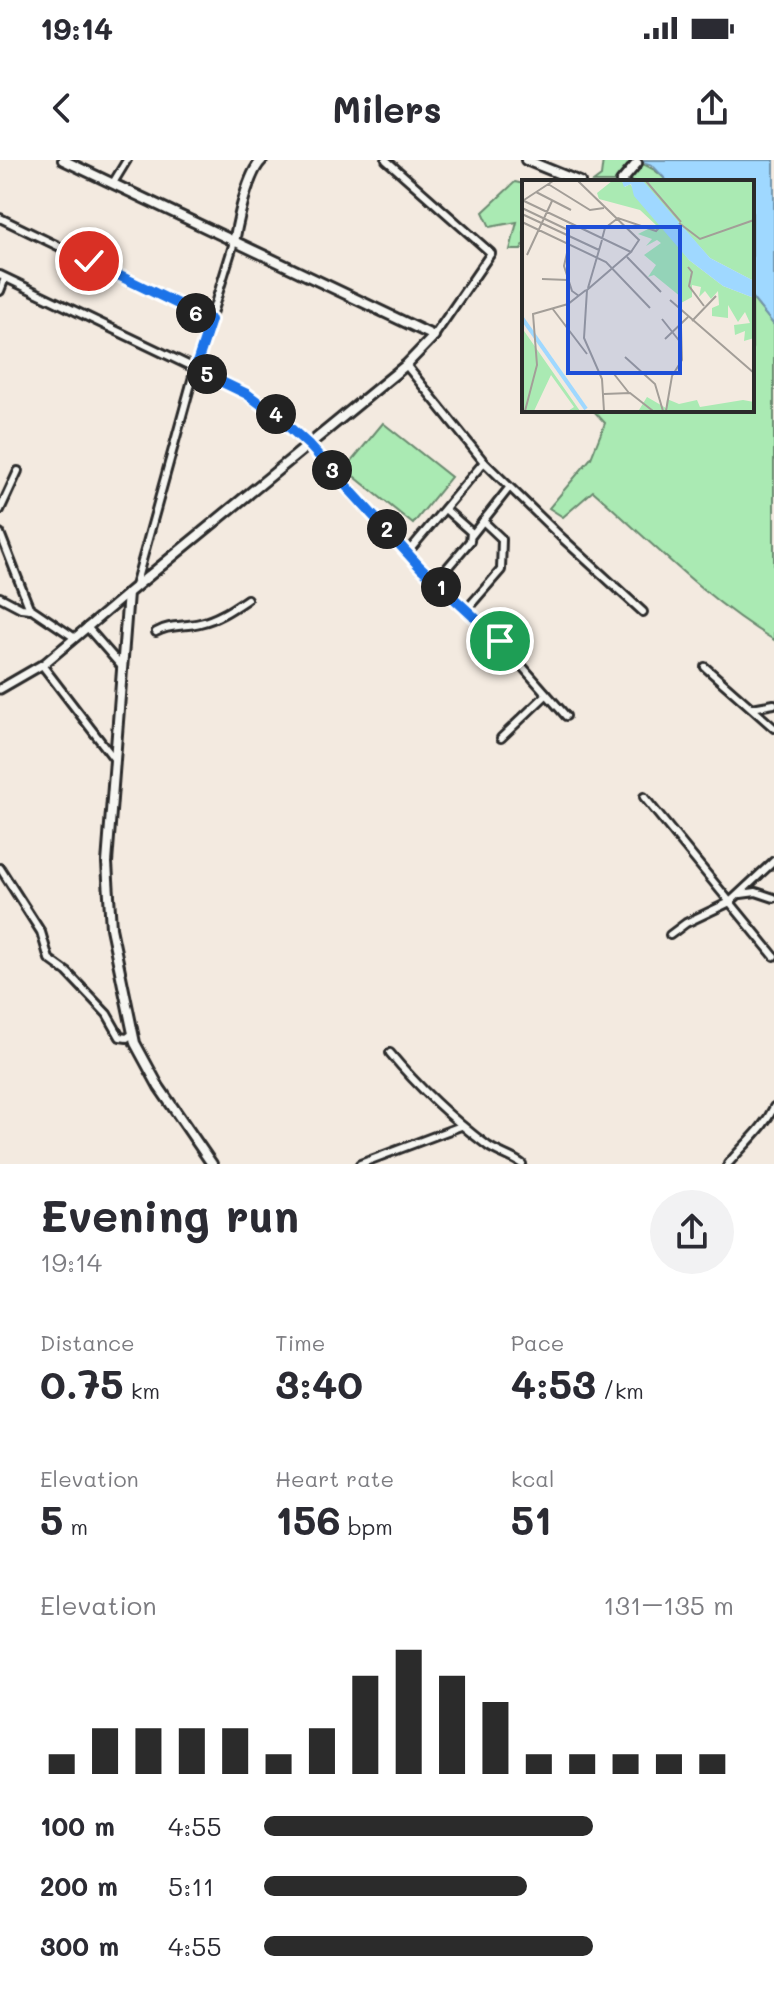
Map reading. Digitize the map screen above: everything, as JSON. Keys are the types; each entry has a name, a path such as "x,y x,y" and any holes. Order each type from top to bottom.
{"main road":[{"path":"63,160 434,336 406,365 132,590 122,667 107,863 108,902 132,1034 159,1087 212,1164"},
{"path":"526,160 575,180"},
{"path":"234,242 238,220 260,161"},
{"path":"623,180 637,163"},
{"path":"221,236 238,220"}],"street":[{"path":"113,183 127,160"},
{"path":"386,160 491,253 434,336"},
{"path":"0,218 211,320"},
{"path":"0,689 42,665 132,590 234,242"},
{"path":"0,291 3,277 262,403 309,445 566,716"},
{"path":"406,365 484,462 643,612"},
{"path":"408,552 484,462"},
{"path":"0,510 18,471"},
{"path":"436,581 465,548 470,537 509,488"},
{"path":"445,509 471,532 470,537"},
{"path":"467,609 501,570 502,539 483,521"},
{"path":"0,533 31,609"},
{"path":"0,597 21,608 31,609 75,638"},
{"path":"156,632 165,627 206,621 228,612 247,599"},
{"path":"87,627 122,667"},
{"path":"42,665 116,761"},
{"path":"705,667 774,728"},
{"path":"501,738 546,695"},
{"path":"752,708 774,704"},
{"path":"644,797 774,956"},
{"path":"670,935 686,923 730,902 774,861"},
{"path":"0,868 41,932 49,959 67,972 107,1014 120,1037 127,1038 132,1034"},
{"path":"741,894 756,892 774,898"},
{"path":"390,1053 408,1075 461,1126 492,1149 522,1164"},
{"path":"728,1164 744,1144 762,1129 774,1107"},
{"path":"360,1164 461,1126"}],"green space":[{"path":"603,160 623,160 646,165 666,180 596,180 601,176"},
{"path":"515,182 522,184 521,250 510,250 517,222 490,227 483,212"},
{"path":"754,300 774,325 774,640 703,589 593,491 563,517 549,508 591,458 605,423 595,412 754,412"},
{"path":"383,423 451,477 413,524 345,469"}],"water":[{"path":"637,160 774,160 774,325 754,300 754,180 666,180 652,165"}],"route":[{"path":"89,261 211,320 195,369 247,394 278,417 309,445 420,567 500,641"}]}
